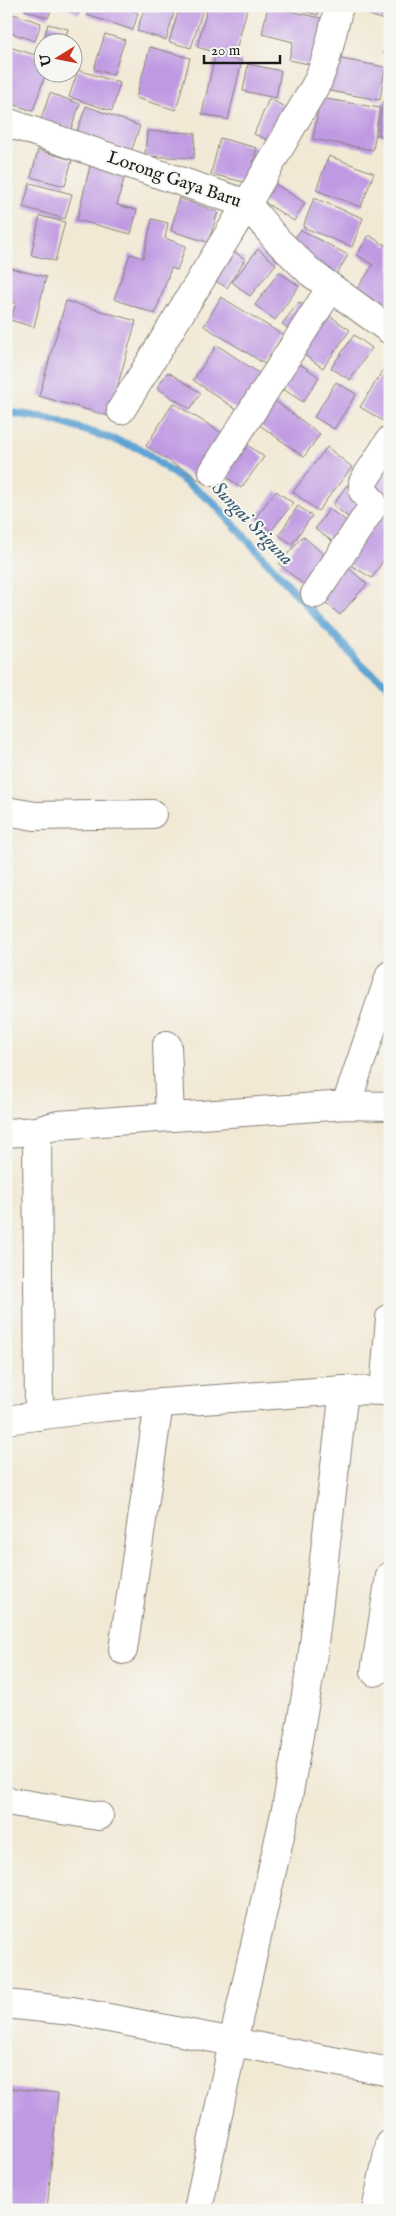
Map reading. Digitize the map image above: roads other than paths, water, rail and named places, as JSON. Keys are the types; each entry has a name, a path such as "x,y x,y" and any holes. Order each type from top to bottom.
{"street":[{"path":"121,410 247,204 318,81 326,59 338,6"},
{"name":"Lorong Gaya Baru","path":"6,122 247,204 277,240 330,289 390,330"},
{"path":"213,472 330,289"},
{"path":"315,594 373,506 362,491 363,482 390,440"},
{"path":"6,811 35,816 152,814"},
{"path":"346,1105 390,975"},
{"path":"167,1045 170,1117"},
{"path":"6,1133 37,1131 58,1125 170,1117 346,1105 390,1106"},
{"path":"37,1131 39,1416"},
{"path":"6,1420 106,1407 344,1390 387,1391 390,1318"},
{"path":"198,2210 233,2042 286,1809 310,1670 344,1390"},
{"path":"123,1650 159,1403"},
{"path":"375,1672 390,1576"},
{"path":"6,1801 99,1816"},
{"path":"6,2004 72,2011 390,2072"},
{"path":"376,2210 390,2144"}],"waterway":[{"name":"Sungai Sriguna","path":"6,412 51,419 139,448 213,502 364,668 390,686"}]}
